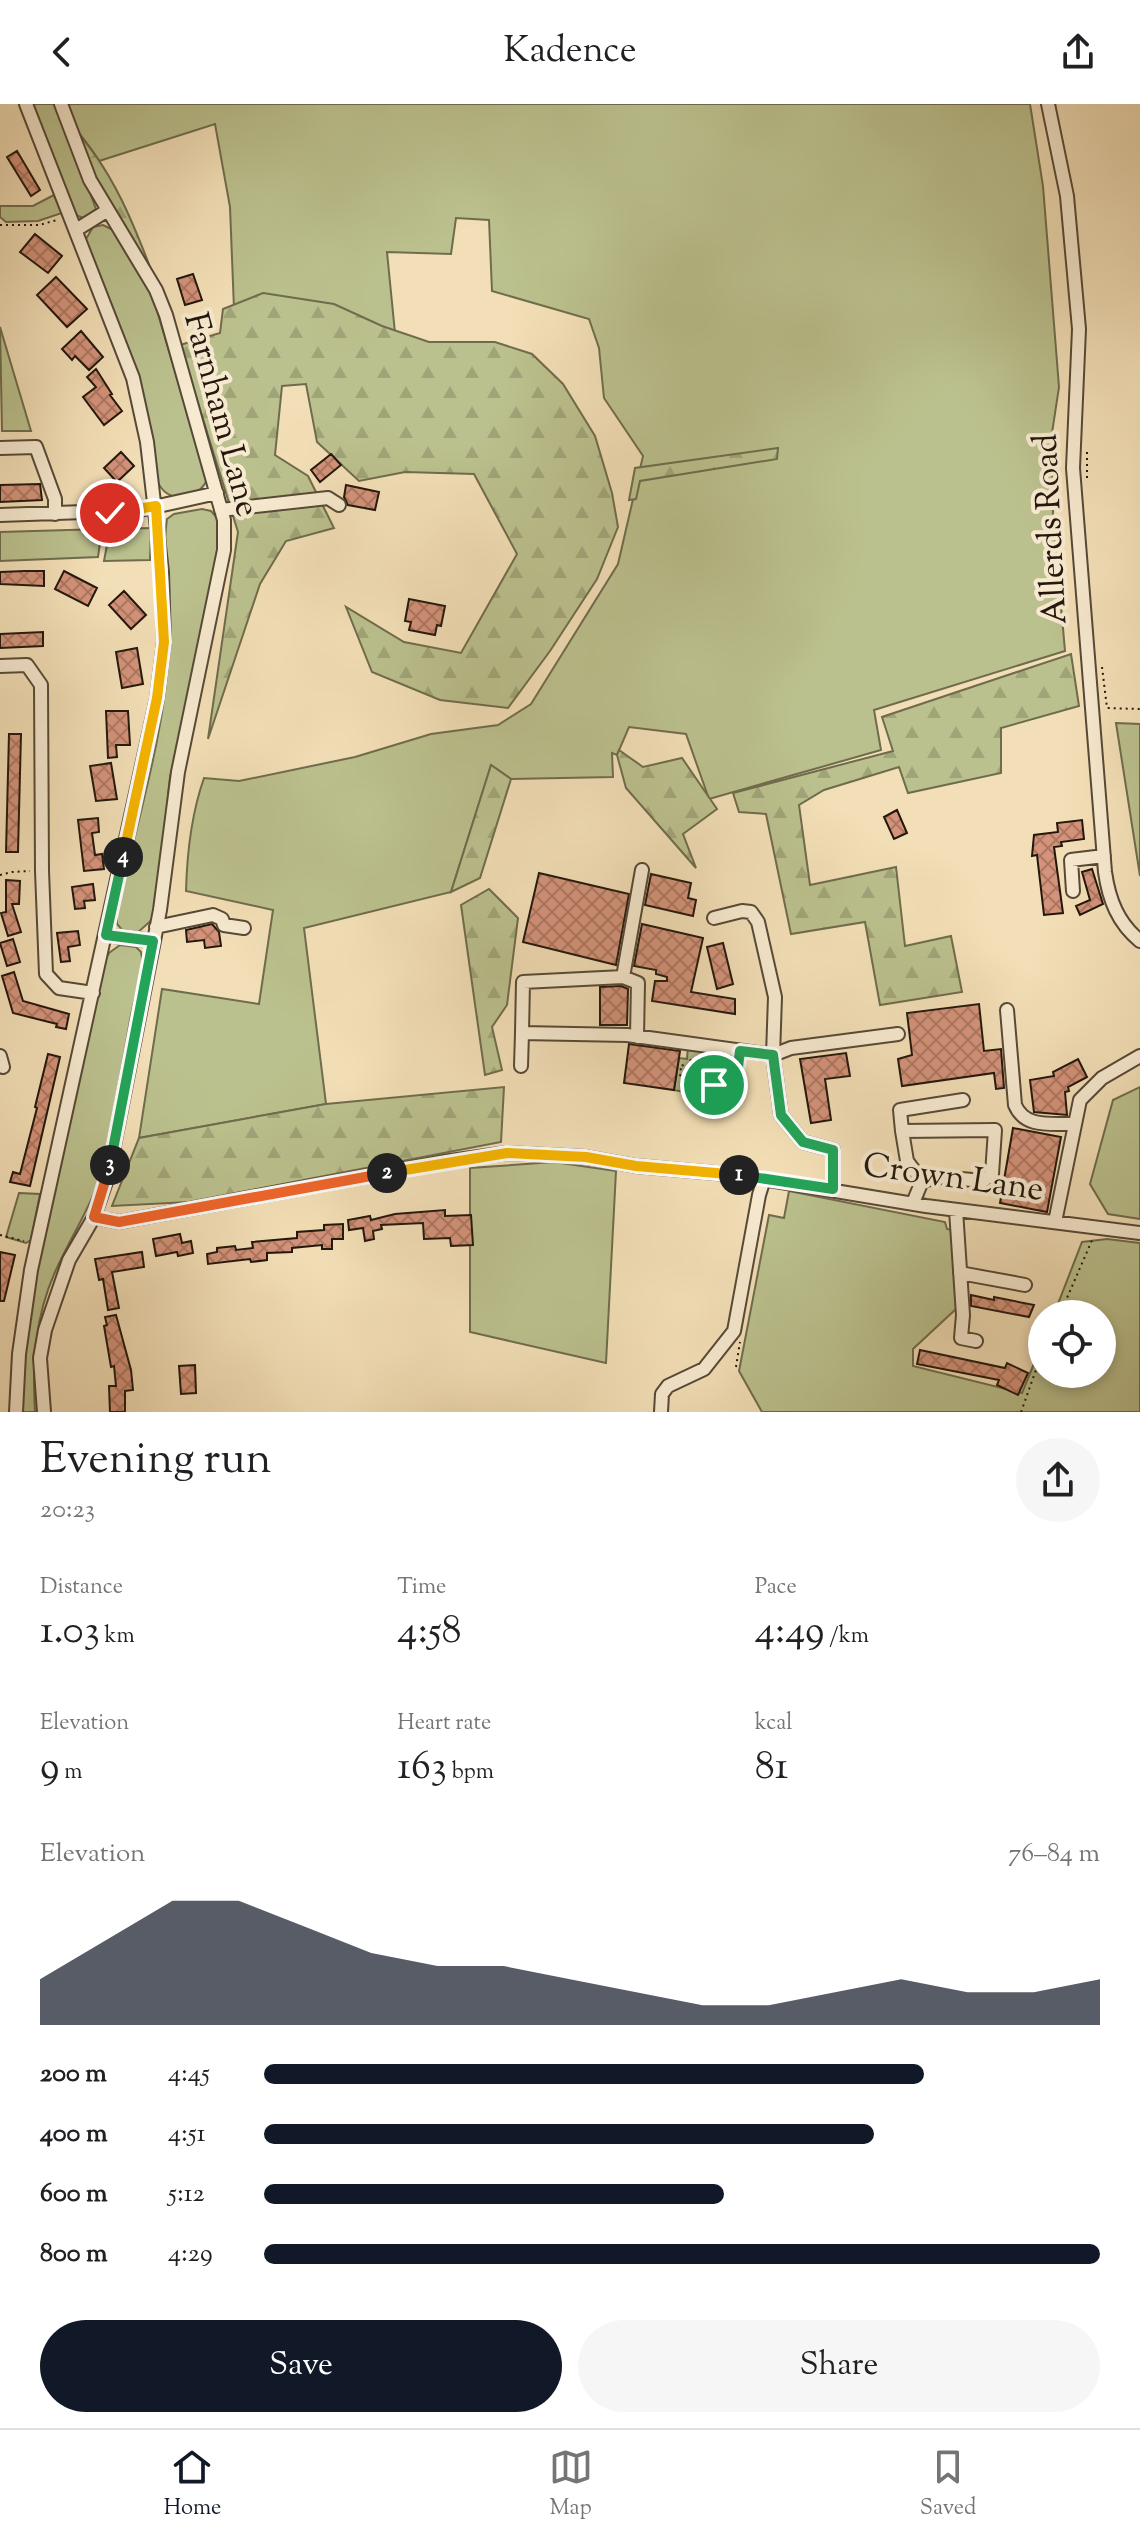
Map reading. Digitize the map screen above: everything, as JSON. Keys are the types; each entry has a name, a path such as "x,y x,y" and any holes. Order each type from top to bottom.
{"street":[{"path":"16,1412 19,1354 37,1245 157,698 164,642 156,506 147,442 133,378 26,104"},
{"name":"Farnham Lane","path":"44,1412 40,1358 45,1330 69,1260 94,1217 108,1176 156,927 178,772 225,534 217,493 166,315 156,290 77,152 61,104"},
{"name":"Allerds Road","path":"1048,104 1067,196 1079,329 1073,468 1108,895 1126,930 1140,941"},
{"path":"76,230 108,210"},
{"path":"0,448 36,447 55,499 55,514"},
{"path":"0,515 110,513 217,493"},
{"path":"221,510 328,498 339,505"},
{"path":"0,666 27,665 41,685 46,974 59,988 93,993"},
{"path":"1073,891 1071,860 1104,856"},
{"path":"623,977 642,870"},
{"path":"714,918 742,911 751,912 758,922 775,997 773,1055 781,1115 803,1142 833,1150 833,1189"},
{"path":"156,927 213,915 222,919 224,925 244,928"},
{"path":"106,935 153,941"},
{"path":"521,1066 523,982 623,977 638,983 637,1037"},
{"path":"1007,1010 1015,1105 1019,1115 1028,1122 1075,1124"},
{"path":"522,1033 600,1033 734,1054 773,1055 791,1048 898,1034"},
{"path":"1055,1222 1080,1100 1102,1078 1140,1056"},
{"path":"922,1181 907,1161 900,1110 963,1100"},
{"path":"902,1131 995,1130 992,1174 983,1181 940,1177 922,1181"},
{"name":"Crown Lane","path":"94,1217 119,1222 507,1153 586,1157 636,1166 764,1179 956,1210 1140,1233"},
{"path":"661,1412 662,1394 668,1386 704,1369 734,1331 764,1179"},
{"path":"913,1203 922,1181"},
{"path":"956,1210 963,1315 961,1338 976,1341"},
{"path":"960,1273 1025,1285"}],"path":[{"path":"0,225 39,225 69,214"},
{"path":"1087,453 1087,481"},
{"path":"1101,657 1107,708 1140,709"},
{"path":"0,875 42,871"},
{"path":"688,1081 692,1052"},
{"path":"697,1082 701,1053"},
{"path":"705,1084 709,1054"},
{"path":"724,1087 726,1072 734,1054"},
{"path":"734,1054 737,1074 735,1088 680,1079 681,1065 737,1074"},
{"path":"714,1085 718,1056"},
{"path":"1066,1300 1099,1227"},
{"path":"0,1235 37,1245"},
{"path":"1021,1412 1030,1388"}],"green space":[{"path":"30,104 57,104 96,209 86,219 74,212"},
{"path":"63,104 1030,104 1043,186 1059,387 1052,433 1053,514 1065,651 874,710 881,750 709,799 686,734 629,727 617,755 612,753 613,777 511,779 491,765 451,892 304,928 326,1104 139,1138 162,989 259,1004 273,910 186,891 190,834 204,778 239,781 355,757 431,734 498,725 531,704 618,564 643,456 604,398 599,348 589,319 492,291 489,220 456,218 451,254 387,252 395,333 234,309 230,207 215,124 99,161"},
{"path":"71,126 86,142 110,179 155,280 106,205"},
{"path":"54,195 62,213 38,221 6,222 0,217 0,206 33,206"},
{"path":"103,225 113,230 153,297 207,480 189,496 167,494 156,477 152,455 85,249 86,239 93,227"},
{"path":"263,293 334,304 382,326 429,342 495,342 532,354 563,384 595,436 612,493 618,527 597,579 508,708 440,700 372,672 346,607 404,642 461,653 517,554 474,474 405,472 359,481 317,442 306,384 282,386 275,455 308,476 334,528 286,541 260,584 208,739 238,532 180,345 220,333 223,309"},
{"path":"0,327 31,431 2,431"},
{"path":"778,448 777,459 640,481 636,499 629,500 635,468"},
{"path":"202,509 211,511 218,519 221,531 211,598 170,777 155,917 136,934 124,932 117,924 117,913 156,748 166,681 170,632 165,551 167,519 174,514"},
{"path":"151,528 150,560 104,561 110,529"},
{"path":"102,529 98,557 0,561 0,532"},
{"path":"1071,654 1079,706 1001,728 1001,773 908,793 899,767 824,790 799,805 810,885 896,867 905,946 951,936 962,992 880,1005 865,922 791,934 766,814 739,812 733,793 893,751 882,717"},
{"path":"1116,723 1140,724 1140,876"},
{"path":"619,750 643,767 682,758 717,809 683,834 696,868 626,788 617,755"},
{"path":"491,765 511,779 480,878 451,892"},
{"path":"489,889 518,918 507,1005 492,1027 502,1070 485,1075 461,905"},
{"path":"120,945 136,947 141,952 143,963 103,1171 48,1289 36,1340 35,1412 22,1412 22,1366 31,1284 104,962 109,953"},
{"path":"688,1047 741,1057 737,1103 674,1090 679,1058 687,1059"},
{"path":"504,1087 501,1142 189,1202 112,1206 139,1138 326,1104"},
{"path":"1140,1087 1140,1219 1108,1214 1090,1184 1113,1100"},
{"path":"554,1162 616,1171 606,1363 470,1332 470,1168"},
{"path":"789,1191 945,1222 947,1229 952,1230 957,1308 913,1349 913,1366 1022,1393 1028,1378 1028,1388 1116,1388 1116,1300 1059,1300 1082,1242 1107,1239 1140,1243 1140,1412 762,1412 739,1371 769,1215 784,1218"},
{"path":"19,1193 40,1194 31,1240 26,1243 6,1237"}],"building":[{"path":"17,151 40,190 31,196 7,157"},
{"path":"35,234 62,256 48,273 20,252"},
{"path":"193,274 202,300 185,305 177,279"},
{"path":"56,277 87,309 67,327 37,295"},
{"path":"81,331 103,357 89,370 75,356 72,360 62,349"},
{"path":"96,369 122,411 104,425 83,397 96,387 87,377"},
{"path":"121,452 134,466 117,482 104,468"},
{"path":"331,454 341,465 320,482 311,470"},
{"path":"40,484 42,500 0,502 0,485"},
{"path":"346,485 379,492 375,510 348,505 344,497"},
{"path":"44,571 44,586 0,584 0,572"},
{"path":"64,571 97,588 88,606 55,589"},
{"path":"124,591 146,615 131,629 109,605"},
{"path":"409,599 445,606 441,626 437,625 435,635 409,630 411,622 405,621"},
{"path":"43,632 43,646 0,648 0,634"},
{"path":"137,648 143,684 122,688 116,652"},
{"path":"106,711 128,711 130,745 116,745 117,757 108,758"},
{"path":"9,734 21,734 18,852 6,852"},
{"path":"111,763 117,799 96,801 90,766"},
{"path":"897,810 907,833 894,839 884,817"},
{"path":"98,818 99,832 92,833 95,855 102,854 104,869 84,871 78,820"},
{"path":"1082,820 1084,839 1061,842 1062,846 1054,847 1063,913 1044,915 1037,855 1032,856 1034,835 1058,832 1057,823"},
{"path":"1092,869 1103,904 1080,915 1076,906 1090,900 1082,872"},
{"path":"539,873 629,894 616,965 523,942"},
{"path":"651,874 691,883 688,898 696,900 693,916 645,905"},
{"path":"6,880 20,881 19,904 12,904 21,932 8,936 1,913 6,912"},
{"path":"93,884 95,900 84,901 85,908 75,909 72,887"},
{"path":"212,924 219,932 221,946 205,948 204,940 187,942 186,930"},
{"path":"642,924 703,938 691,992 735,999 735,1014 652,1001 655,981 667,981 667,977 656,974 656,970 634,966"},
{"path":"78,931 80,945 68,947 70,961 61,962 57,933"},
{"path":"13,939 20,962 7,966 0,943"},
{"path":"723,943 733,984 717,989 707,947"},
{"path":"14,972 23,1001 69,1014 66,1029 13,1013 2,976"},
{"path":"621,986 628,989 627,1025 600,1025 600,987"},
{"path":"979,1004 984,1051 1001,1049 1004,1088 996,1089 994,1073 902,1086 898,1059 912,1055 907,1013"},
{"path":"629,1044 680,1051 674,1090 624,1083"},
{"path":"846,1053 850,1076 825,1079 831,1120 811,1123 800,1059"},
{"path":"48,1054 60,1057 30,1186 10,1182 13,1172 20,1174"},
{"path":"1078,1059 1087,1077 1068,1087 1069,1091 1065,1092 1067,1115 1034,1112 1030,1080 1054,1076 1053,1072"},
{"path":"1013,1128 1061,1137 1047,1212 1000,1203"},
{"path":"445,1210 445,1216 471,1215 473,1245 451,1246 450,1238 424,1239 423,1223 381,1225 382,1229 373,1231 374,1239 365,1241 363,1228 349,1230 348,1220"},
{"path":"343,1224 343,1239 332,1239 332,1249 322,1249 322,1245 292,1248 292,1252 267,1253 267,1260 208,1264 207,1254 217,1252 217,1248 253,1248 252,1242 297,1238 297,1232 324,1230 324,1225"},
{"path":"180,1234 182,1243 191,1241 193,1253 156,1256 153,1239"},
{"path":"0,1252 15,1255 4,1301 0,1301"},
{"path":"142,1252 144,1267 112,1272 119,1308 108,1310 103,1279 99,1280 95,1259"},
{"path":"971,1295 994,1300 994,1297 1028,1304 1028,1317 971,1306"},
{"path":"116,1315 131,1370 133,1390 125,1391 125,1412 110,1412 109,1386 116,1386 104,1326 107,1325 105,1317"},
{"path":"920,1350 1005,1368 1007,1363 1028,1373 1018,1395 997,1385 999,1380 917,1364"},
{"path":"195,1365 196,1393 181,1394 179,1366"}],"route":[{"path":"110,513 156,506 164,642 157,698 106,935 153,941 108,1176 94,1217 119,1222 507,1153 586,1157 636,1166 738,1175 833,1189 833,1150 803,1142 781,1115 773,1055 740,1051 737,1074 716,1070 714,1085"}]}
